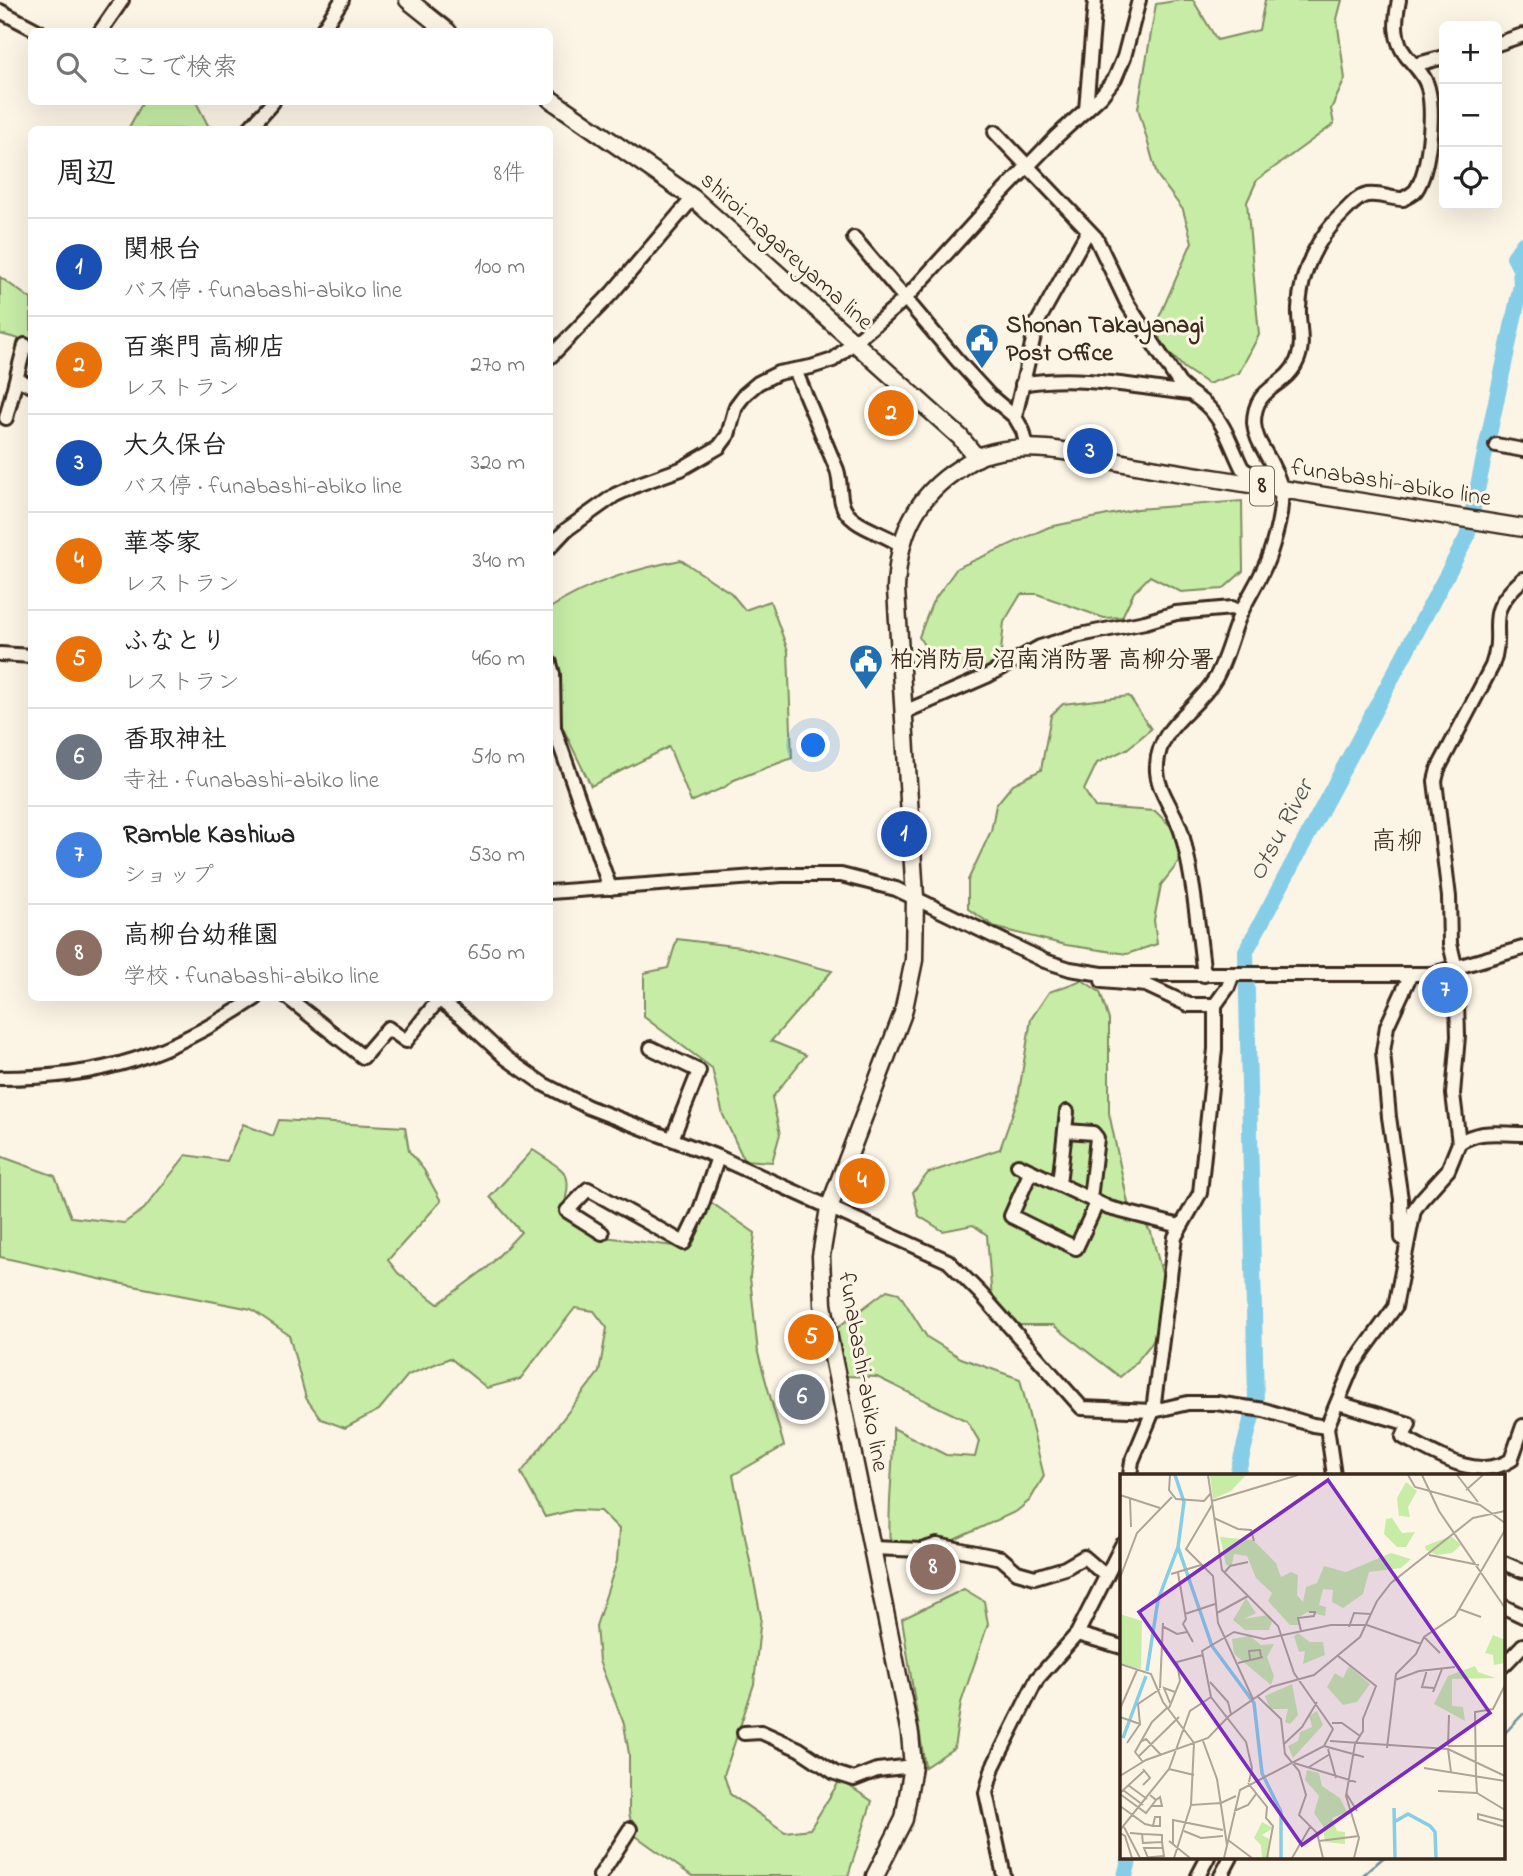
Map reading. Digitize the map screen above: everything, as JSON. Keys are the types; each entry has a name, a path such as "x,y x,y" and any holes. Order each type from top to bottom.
{"main road":[{"path":"408,0 443,28"},
{"name":"shiroi-nagareyama line","path":"553,101 693,198 960,437 977,457"},
{"name":"funabashi-abiko line","path":"875,1876 904,1819 913,1766 905,1704 823,1304 821,1256 829,1208 903,1013 914,960 915,897 896,589 900,545 908,524 938,483 977,457 1027,447 1068,451 1282,490 1523,528"}],"street":[{"path":"103,28 122,0"},
{"path":"324,28 342,0"},
{"path":"1086,110 1095,0"},
{"path":"553,544 566,530 615,495 681,469 719,447 728,435 736,406 758,383 778,373 833,360 905,299 1027,166 1101,96 1120,70 1139,0"},
{"path":"1204,975 1190,870 1181,830 1159,782 1157,761 1167,732 1210,687 1216,677 1241,612 1262,575 1270,553 1282,490 1257,439 1255,409 1265,391 1283,379 1297,361 1301,340 1300,294 1312,254 1322,235 1358,199 1374,195 1403,199 1416,190 1424,172 1431,120 1428,87 1397,40 1399,0"},
{"path":"0,11 32,28"},
{"path":"1502,42 1523,35"},
{"path":"1414,65 1439,58"},
{"path":"252,126 270,105"},
{"path":"995,132 1096,238 1127,303 1179,383 1208,406 1217,418 1242,468 1247,473 1256,475 1276,473"},
{"path":"553,354 612,293 693,198"},
{"path":"1016,418 1037,323 1088,231"},
{"path":"854,239 990,396 1016,418 1027,447"},
{"path":"5,418 25,345"},
{"path":"795,370 837,470 842,485 842,505 853,520 889,536 900,545"},
{"path":"17,379 28,384"},
{"path":"1023,384 1079,382 1190,393"},
{"path":"1496,445 1523,450"},
{"path":"1334,1474 1328,1427 1353,1365 1395,1307 1415,1210 1420,1200 1448,1170 1459,1143 1452,1094 1458,1036 1456,969 1450,944 1449,897 1435,781 1438,769 1492,666 1496,655 1496,614 1504,597 1523,579"},
{"path":"902,713 987,676 1040,647 1075,636 1175,613 1232,608 1241,612"},
{"path":"0,654 28,656"},
{"path":"553,674 554,727 610,888"},
{"path":"553,892 782,875 841,875 896,889 915,897 1045,961 1070,969 1102,974 1433,974 1523,948"},
{"path":"1102,974 1102,981 1146,985 1189,1005 1216,1005"},
{"path":"1130,1474 1136,1450 1153,1411 1174,1247 1180,1226 1200,1193 1215,1049 1216,1005 1235,974"},
{"path":"1405,1252 1382,1052 1387,1027 1411,974"},
{"path":"0,1078 68,1075 124,1064 192,1038 252,1001"},
{"path":"292,1001 363,1057 388,1028 406,1041 436,1001"},
{"path":"442,1001 506,1058 543,1084 614,1118 718,1157 948,1261 1082,1408 1153,1411 1188,1403 1216,1404 1264,1410 1328,1427"},
{"path":"651,1048 699,1071 672,1139"},
{"path":"1059,1184 1067,1112"},
{"path":"1455,1118 1462,1125 1479,1133"},
{"path":"1031,1171 1011,1216 1076,1248 1094,1201 1097,1138 1093,1133 1066,1131"},
{"path":"1459,1143 1479,1133 1523,1134"},
{"path":"603,1233 567,1211 589,1189 684,1243 700,1210 718,1157"},
{"path":"1018,1165 1094,1201 1180,1226"},
{"path":"1338,1403 1409,1424 1403,1437 1464,1466 1506,1464 1511,1460 1522,1435"},
{"path":"872,1548 922,1550 937,1545 1001,1558 1017,1572 1035,1577 1065,1568 1084,1557 1106,1576"},
{"path":"1004,1876 986,1793 989,1780 1005,1741 1037,1679 1077,1634 1120,1549"},
{"path":"1507,1564 1523,1571"},
{"path":"1506,1608 1523,1616"},
{"path":"1077,1634 1120,1646"},
{"path":"1506,1663 1523,1645"},
{"path":"744,1734 761,1732 799,1749 835,1773 854,1779 877,1770 913,1766"},
{"path":"600,1876 630,1829"},
{"path":"1198,1876 1207,1858"},
{"path":"1221,1876 1230,1858"}],"green space":[{"path":"1193,0 1217,40 1259,30 1265,0 1342,0 1337,19 1345,79 1331,109 1334,124 1257,180 1247,202 1259,335 1239,373 1208,384 1184,368 1161,344 1156,324 1192,242 1183,210 1157,175 1138,108 1156,4"},
{"path":"141,105 198,105 208,126 130,126"},
{"path":"0,277 28,297 28,341 0,334"},
{"path":"1242,501 1243,571 1223,589 1181,592 1150,576 1134,592 1122,617 1104,618 1037,594 1021,594 1004,622 999,671 957,671 935,664 919,637 932,603 957,568 1049,527 1137,509"},
{"path":"681,560 731,593 745,610 770,601 788,651 792,758 734,780 725,787 691,802 669,747 591,786 560,722 558,668 553,650 553,606 581,591 647,568"},
{"path":"1129,696 1151,729 1127,749 1097,763 1084,790 1095,807 1155,811 1175,830 1182,858 1161,885 1154,920 1157,944 1127,954 1066,945 997,928 968,909 968,880 991,831 996,805 1013,784 1041,770 1051,715 1063,704"},
{"path":"677,939 741,947 832,971 771,1041 806,1055 772,1098 780,1134 772,1162 744,1160 723,1115 712,1068 644,1017 644,973 668,968"},
{"path":"1082,980 1100,992 1109,1020 1109,1113 1128,1203 1151,1232 1167,1292 1163,1318 1151,1344 1120,1377 1053,1325 1013,1325 992,1300 987,1235 973,1225 943,1231 919,1216 913,1192 928,1173 1000,1149 1018,1098 1031,1019 1049,992"},
{"path":"279,1120 405,1127 409,1151 424,1170 441,1201 388,1260 398,1273 438,1304 488,1267 521,1232 490,1197 533,1150 562,1170 566,1176 568,1182 562,1217 605,1237 673,1246 706,1199 755,1233 750,1277 758,1353 784,1446 733,1475 761,1617 754,1684 724,1775 730,1794 785,1832 810,1829 840,1780 872,1801 848,1876 692,1876 633,1834 629,1812 629,1754 624,1724 599,1661 596,1626 617,1561 619,1529 601,1511 574,1510 545,1517 521,1473 599,1372 607,1328 594,1311 575,1308 520,1379 487,1388 450,1358 408,1375 379,1410 345,1428 321,1419 306,1398 289,1335 251,1309 0,1257 0,1156 55,1176 71,1217 124,1223 144,1209 186,1155 227,1161 243,1124 273,1136"},
{"path":"887,1290 899,1293 927,1337 961,1358 1020,1379 1044,1476 1030,1500 1017,1511 954,1540 921,1548 890,1545 893,1428 946,1455 975,1457 979,1441 967,1421 877,1377 842,1376 837,1328"},
{"path":"964,1589 984,1601 988,1624 961,1703 954,1748 925,1767 902,1619"}],"waterway":[{"name":"Otsu River","path":"1237,1474 1256,1401 1246,951 1467,537 1521,285 1520,269 1514,257 1523,244"},
{"path":"1506,1732 1523,1714"},
{"name":"Otsu River","path":"1125,1876 1130,1858"},
{"path":"1362,1876 1383,1858"}],"place":[{"name":"Shonan Takayanagi Post Office","path":"982,370"},
{"name":"百楽門 高柳店","path":"891,413"},
{"name":"大久保台","path":"1090,451"},
{"name":"柏消防局 沼南消防署 高柳分署","path":"866,691"},
{"name":"関根台","path":"904,834"},
{"name":"Ramble Kashiwa","path":"1445,990"},
{"name":"華苓家","path":"862,1181"},
{"name":"ふなとり","path":"811,1337"},
{"name":"香取神社","path":"802,1397"},
{"name":"高柳台幼稚園","path":"933,1567"}],"district":[{"name":"高柳","path":"1397,843"}]}
